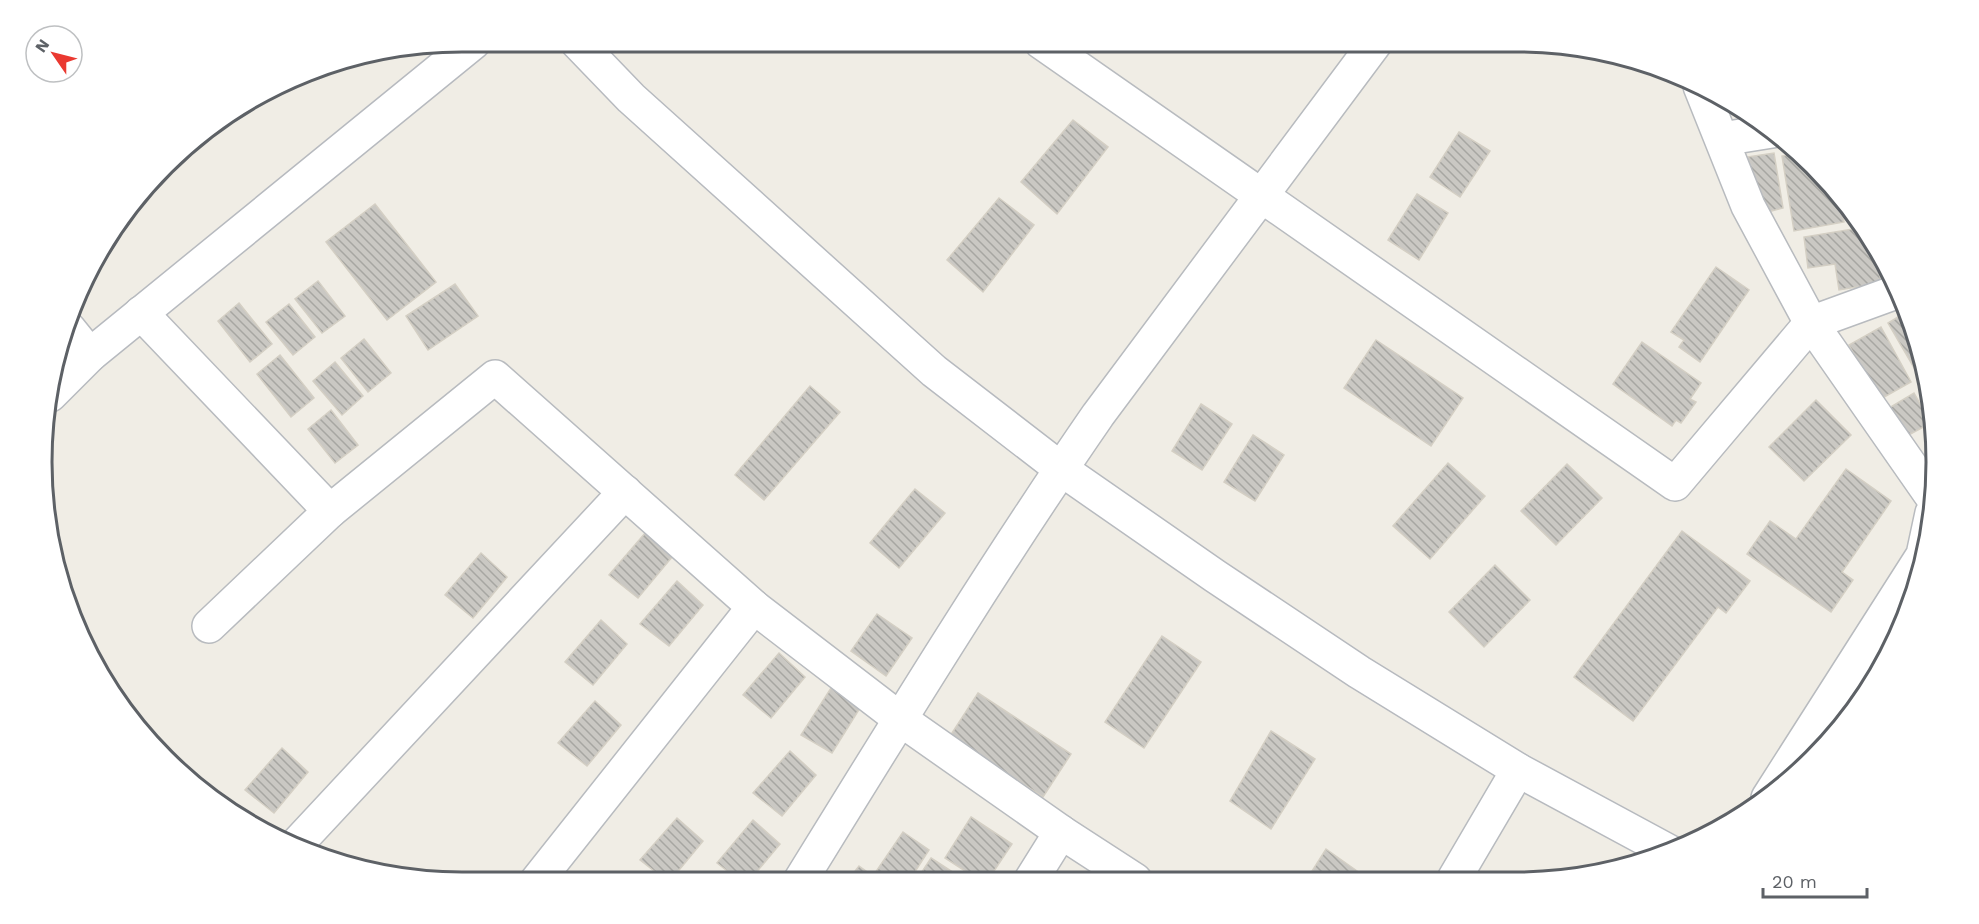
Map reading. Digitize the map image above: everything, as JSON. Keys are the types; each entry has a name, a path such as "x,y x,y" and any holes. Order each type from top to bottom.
{"street":[{"path":"60,385 90,355 462,52"},
{"path":"587,52 631,98 934,370 1061,469 1349,666 1518,770 1659,846"},
{"path":"1061,52 1261,196 1675,484 1811,323 1890,294"},
{"path":"806,872 900,719 1098,415 1369,52"},
{"path":"1705,99 1748,206 1811,323 1926,487"},
{"path":"1722,139 1760,133"},
{"path":"141,313 330,511"},
{"path":"73,334 90,355"},
{"path":"209,626 330,511 495,377 754,607 900,719 1061,832 1124,872"},
{"path":"302,839 625,492"},
{"path":"1785,772 1911,573"},
{"path":"544,872 754,607"},
{"path":"1458,872 1518,770"},
{"path":"1035,872 1061,832"}],"building":[{"path":"1073,120 1108,147 1057,214 1021,182"},
{"path":"1459,132 1490,151 1460,197 1430,177"},
{"path":"1774,153 1783,208 1760,214 1740,158"},
{"path":"1788,155 1807,172 1842,213 1844,222 1794,231 1782,156"},
{"path":"1417,194 1448,213 1419,260 1388,240"},
{"path":"999,198 1034,225 983,292 947,260"},
{"path":"375,204 436,282 387,320 326,242"},
{"path":"1853,229 1872,257 1879,271 1881,283 1839,290 1835,264 1808,268 1804,237"},
{"path":"1716,267 1749,290 1700,362 1679,347 1684,340 1671,332"},
{"path":"318,281 345,316 322,333 295,299"},
{"path":"455,284 478,316 428,350 406,316"},
{"path":"239,303 272,344 250,362 218,321"},
{"path":"289,304 315,337 293,355 266,322"},
{"path":"1899,316 1917,373 1888,323"},
{"path":"1881,327 1911,382 1879,400 1849,345"},
{"path":"364,339 391,373 368,392 341,358"},
{"path":"1376,340 1463,398 1431,446 1344,388"},
{"path":"1642,342 1701,383 1690,399 1696,402 1681,423 1676,420 1672,426 1613,384"},
{"path":"280,355 314,398 291,417 257,374"},
{"path":"335,362 363,396 342,415 313,381"},
{"path":"810,386 840,412 764,500 735,475"},
{"path":"1914,393 1923,409 1925,426 1905,437 1889,408"},
{"path":"1816,400 1851,435 1804,481 1769,447"},
{"path":"1201,404 1232,424 1202,470 1172,451"},
{"path":"331,410 358,445 335,463 308,429"},
{"path":"1253,435 1284,455 1255,501 1224,482"},
{"path":"1448,463 1485,496 1430,559 1393,526"},
{"path":"1567,464 1602,498 1556,545 1521,511"},
{"path":"1846,469 1891,501 1842,572 1853,580 1831,612 1747,554 1770,521 1796,539"},
{"path":"915,489 945,513 899,568 870,543"},
{"path":"1682,531 1750,581 1726,613 1718,607 1633,721 1574,677"},
{"path":"646,532 672,557 638,598 609,575"},
{"path":"481,553 507,577 473,618 445,595"},
{"path":"1495,565 1530,600 1484,647 1449,612"},
{"path":"677,581 703,605 669,646 640,624"},
{"path":"877,614 912,638 886,676 851,651"},
{"path":"601,620 627,644 593,685 565,662"},
{"path":"1162,636 1201,662 1144,748 1105,722"},
{"path":"779,653 805,677 771,718 743,695"},
{"path":"831,688 860,708 832,753 801,735"},
{"path":"978,693 1071,754 1043,797 950,736"},
{"path":"595,701 621,725 587,766 558,743"},
{"path":"1271,731 1315,759 1271,829 1230,801"},
{"path":"282,748 308,772 274,813 245,790"},
{"path":"790,751 816,775 782,816 753,793"},
{"path":"971,817 1012,844 993,872 967,872 945,858"},
{"path":"677,818 703,841 677,872 655,872 640,860"},
{"path":"753,820 780,844 757,872 728,872 717,863"},
{"path":"903,832 929,850 915,872 876,872"},
{"path":"1326,849 1359,872 1311,872"},
{"path":"931,858 953,872 922,872"},
{"path":"859,866 867,872 854,872"}]}
